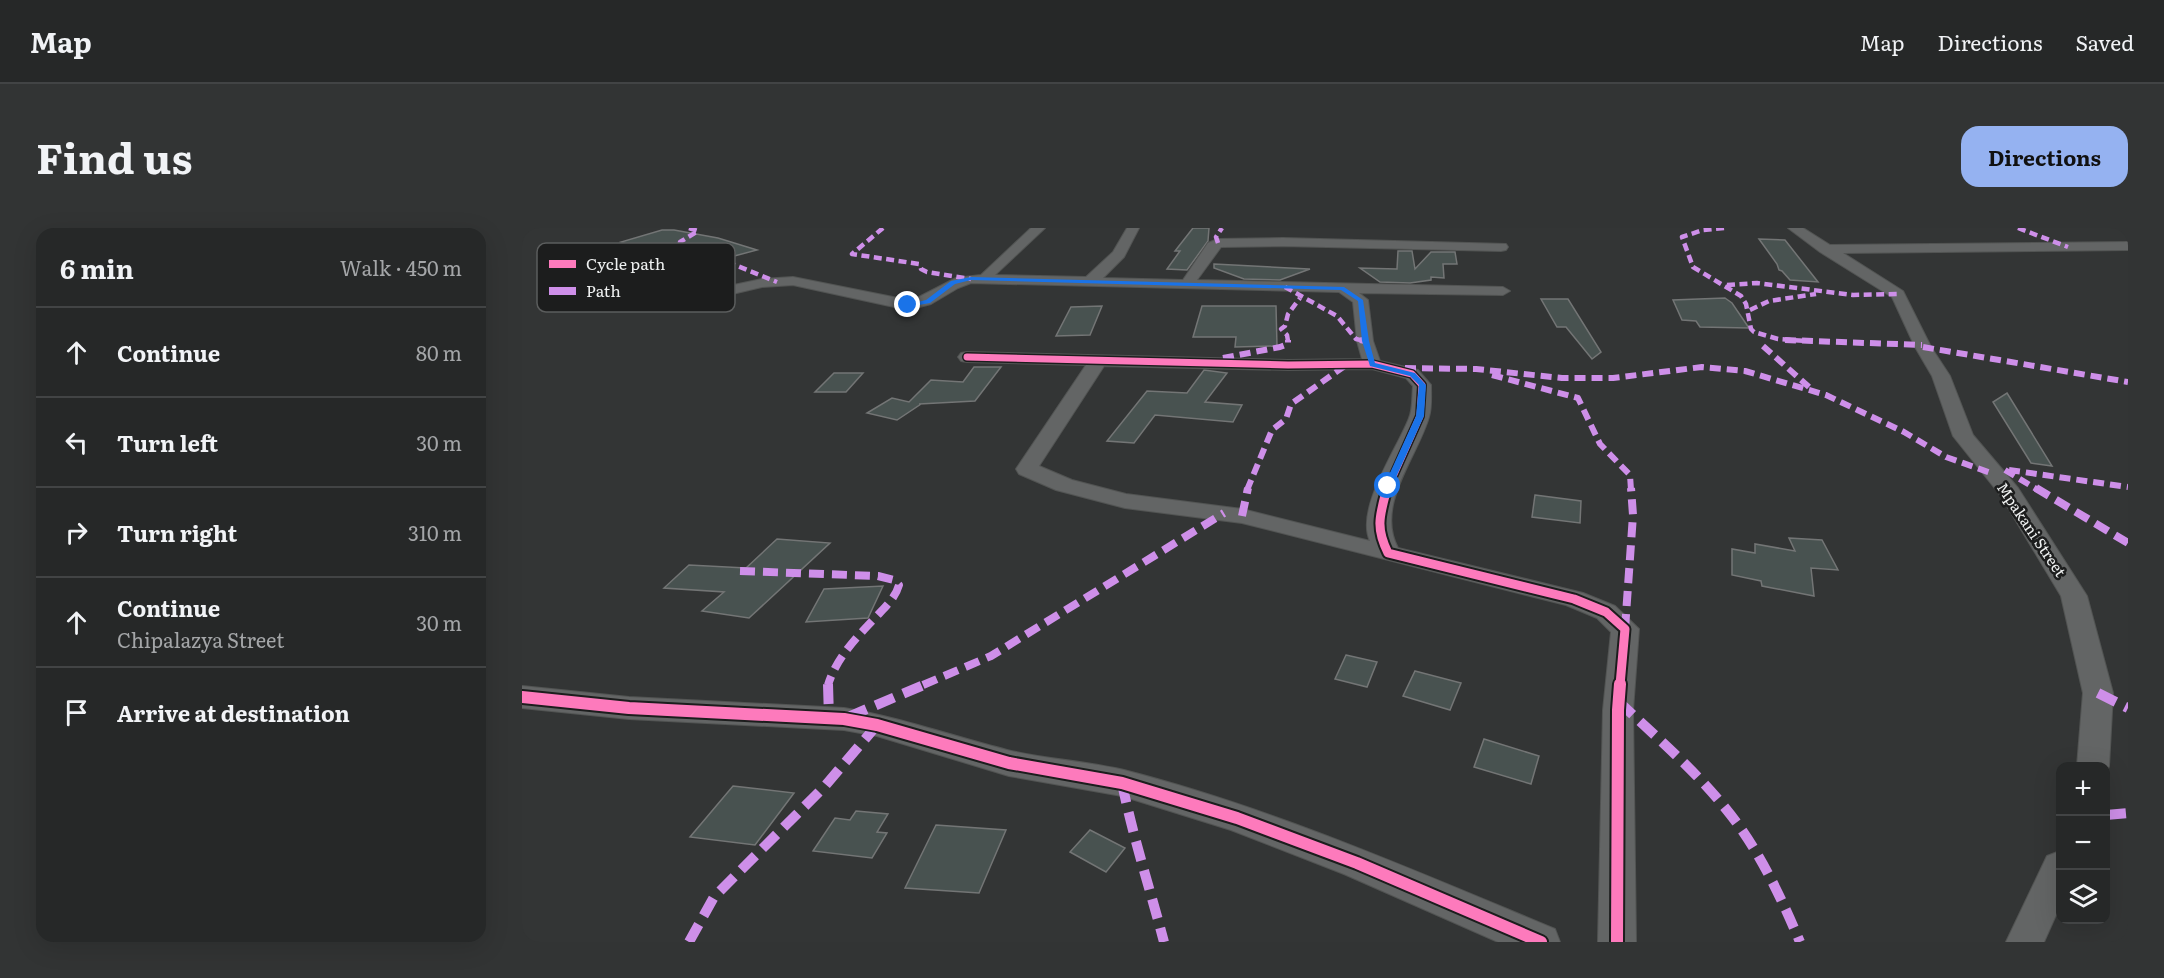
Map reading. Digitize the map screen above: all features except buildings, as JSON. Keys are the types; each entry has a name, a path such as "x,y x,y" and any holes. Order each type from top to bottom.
{"street":[{"path":"986,279 993,269 1039,228"},
{"path":"1090,282 1119,254 1133,228"},
{"name":"Mpakani Street","path":"1794,228 1898,294 1923,347 1941,376 1963,436 2010,493 2074,596 2098,693 2093,762"},
{"path":"1187,284 1213,246 1218,243 1283,242 1500,247"},
{"path":"1825,249 2128,246"},
{"path":"2068,247 2106,253 2128,253"},
{"path":"735,289 762,283 793,281 908,305 927,302 959,280 986,279 1503,291"},
{"path":"1342,288 1360,300 1365,341 1372,364"},
{"path":"1360,300 1378,289"},
{"path":"966,357 1372,364 1413,374 1422,385 1420,416 1388,486 1378,517 1380,537 1388,553"},
{"path":"1098,361 1027,469 1064,485 1125,501 1242,516 1574,599 1606,612 1625,629 1618,711 1617,942"},
{"path":"522,698 629,708 844,719 878,725 1009,763 1122,783 1236,818 1357,863 1541,942"},
{"path":"2025,942 2060,870"}],"marked path":[{"path":"680,243 698,231 689,228"},
{"path":"883,228 852,254 919,264 921,269 927,272 971,279"},
{"path":"1218,243 1216,237 1222,228"},
{"path":"1724,228 1703,230 1682,237 1693,267 1741,296 1750,315 1751,329 1754,332 1795,341 1922,345"},
{"path":"2018,228 2068,247"},
{"path":"735,265 777,282"},
{"path":"1727,285 1757,283 1853,295 1898,294"},
{"path":"1285,287 1337,316 1346,324 1356,339 1365,341"},
{"path":"1750,310 1769,301 1816,294"},
{"path":"1223,358 1288,344 1287,335 1281,329 1285,326 1288,314 1300,298"},
{"path":"1763,346 1809,387"},
{"path":"1923,347 2128,382"},
{"path":"1242,516 1246,492 1272,430 1286,419 1291,404 1346,365"},
{"path":"1405,368 1476,369 1562,378 1613,378 1702,367 1745,371 1826,395 1904,432 1946,457 1991,473"},
{"path":"1492,375 1578,398 1600,444 1624,466 1630,475 1633,515 1625,629"},
{"path":"2005,470 2128,543"},
{"path":"2009,470 2128,487"},
{"path":"848,717 991,656 1224,513"},
{"path":"740,571 878,576 894,580 899,585 896,595 858,636 833,669 828,685 829,718"},
{"path":"2098,693 2128,708"},
{"path":"1618,701 1682,761 1727,809 1749,840 1765,869 1800,942"},
{"path":"689,942 714,897 825,786 877,725"},
{"path":"1122,783 1131,825 1142,857 1164,942"},
{"path":"2110,815 2128,813"}],"cycle path":[{"path":"967,357 1288,365 1372,364 1412,374 1422,385 1420,416 1388,486 1379,517 1380,537 1388,553 1574,599 1606,612 1625,629 1618,710 1617,942"},
{"path":"522,697 629,708 844,719 877,725 1009,763 1122,783 1237,818 1357,863 1541,942"}],"route":[{"path":"908,305 927,302 953,282 971,279 1342,288 1360,300 1365,341 1372,364 1413,374 1422,385 1420,416 1388,486"}]}
